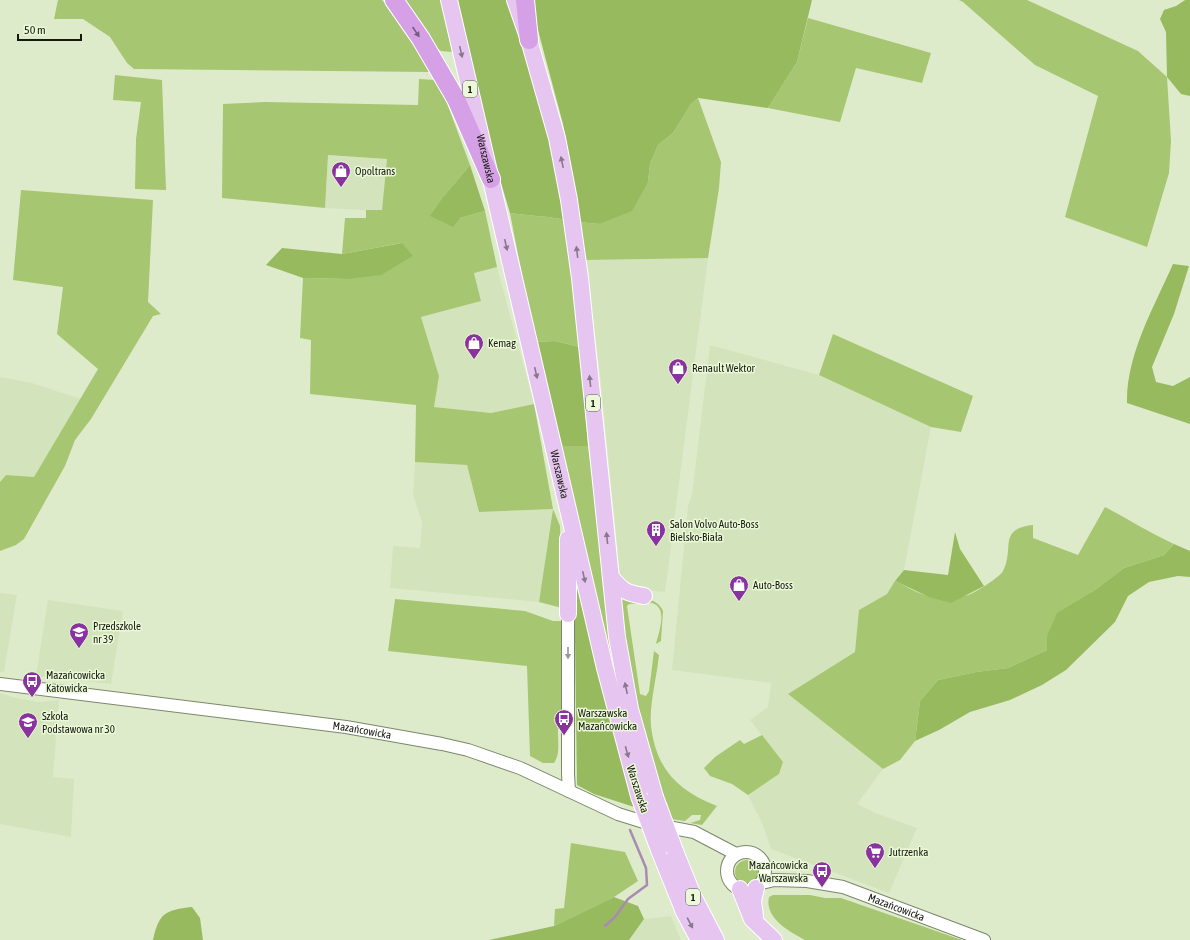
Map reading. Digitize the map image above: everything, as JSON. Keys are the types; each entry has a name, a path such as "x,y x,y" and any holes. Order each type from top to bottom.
{"highway":[{"path":"394,0 421,39 456,99 491,179"},
{"path":"525,0 529,40"}],"main road":[{"name":"Warszawska","path":"449,0 616,713 667,851 684,912 699,940"},
{"name":"Warszawska","path":"515,0 529,40 557,138 574,229 611,577 623,675 638,740 647,796"},
{"path":"568,512 568,614"},
{"path":"611,577 619,588 627,594 644,596"},
{"name":"Warszawska","path":"667,851 716,940"},
{"path":"753,887 753,906 759,925 774,940"}],"street":[{"path":"568,614 569,791"},
{"name":"Mazańcowicka","path":"0,684 274,717 416,738 494,758 520,768 618,814 647,823 687,830 736,854"},
{"name":"Mazańcowicka","path":"708,840 728,864"},
{"path":"745,852 753,853 763,860 766,867 766,873 753,887 730,882 727,870 728,864 736,854 745,852"},
{"name":"Mazańcowicka","path":"766,867 808,881 852,889 984,940"},
{"name":"Mazańcowicka","path":"753,887 774,880 808,881"}],"shaded area":[{"path":"328,155 387,159 382,211 325,208"},
{"path":"708,258 665,592 641,590 625,585 620,574 600,375 585,260"},
{"path":"497,267 534,404 491,413 433,407 439,376 421,317 481,301 474,272"},
{"path":"710,345 819,375 931,427 904,570 887,594 860,610 855,652 788,694 883,769 857,804 878,814 917,828 889,893 771,849 762,823 748,795 779,774 783,763 750,720 768,707 771,683 672,670 688,506 692,495"},
{"path":"0,377 32,383 81,399 34,477 6,475 0,482"},
{"path":"415,462 467,465 479,512 553,509 539,602 390,588 393,546 420,548 422,523 413,494"},
{"path":"0,593 17,595 4,672 0,672"},
{"name":"Przedszkole nr 39","path":"48,600 123,611 111,684 36,676"},
{"name":"Szkoła Podstawowa nr 30","path":"0,693 38,702 59,700 53,777 74,779 71,837 0,824"},
{"path":"671,916 681,940 629,940 644,919"}],"green space":[{"path":"58,0 382,0 405,28 432,72 134,69 127,63 110,37 83,19 54,19"},
{"path":"401,0 441,0 452,52 441,51 434,46"},
{"path":"455,0 508,0 546,118 567,220 510,213 487,136"},
{"path":"530,0 812,0 797,62 768,108 698,98 691,104 673,133 658,145 650,164 648,182 632,211 599,224 579,222 573,176 563,124"},
{"path":"959,0 1027,0 1138,51 1167,77 1171,141 1169,173 1147,247 1065,217 1098,96 1035,65"},
{"path":"1185,0 1190,0 1190,96 1181,94 1167,77 1166,32 1160,19 1164,10 1176,6"},
{"path":"808,18 931,53 922,83 856,68 840,122 768,108 797,62"},
{"path":"115,75 162,80 166,190 135,189 136,139 141,102 113,100"},
{"path":"419,79 435,80 444,95 470,165 444,196 460,218 485,211 497,267 474,273 481,301 421,317 439,376 434,407 491,413 534,404 553,509 479,512 467,465 415,462 416,405 310,394 311,340 300,338 303,278 348,279 401,243 342,254 345,218 366,218 366,210 382,210 387,159 328,155 325,208 222,198 223,104 265,102 418,105"},
{"path":"698,98 721,162 719,188 708,258 585,260 579,222 599,224 648,182 650,164 658,145 673,133 691,104"},
{"path":"470,165 485,211 460,218 453,227 430,216 444,196"},
{"path":"21,190 153,200 148,302 161,314 153,316 91,419 75,440 65,466 24,539 16,545 0,551 0,482 6,475 34,477 98,369 57,334 63,287 13,280"},
{"path":"510,213 567,220 580,347 555,341 535,342"},
{"path":"402,243 413,256 381,275 348,279 303,278 266,265 282,248 342,254"},
{"path":"1173,264 1189,266 1174,314 1152,367 1156,382 1173,386 1190,377 1190,424 1127,403 1131,367 1136,349 1142,332"},
{"path":"833,334 973,396 961,432 931,427 819,375"},
{"path":"555,341 580,347 588,446 563,446 557,433 535,342"},
{"path":"557,433 563,446 588,446 605,573 636,768"},
{"path":"1105,507 1174,544 1164,555 1124,568 1092,592 1047,636 1047,650 1008,668 976,672 938,680 920,701 915,741 900,760 883,769 788,694 855,652 859,610 887,594 895,581 921,594 932,597 955,597 968,595 1001,574 1008,555 1009,541 1011,535 1015,531 1022,527 1033,525 1033,538 1078,555"},
{"path":"553,509 560,526 562,608 539,602"},
{"path":"955,532 960,549 984,586 951,603 929,597 895,581 904,570 948,575"},
{"path":"1174,544 1190,551 1190,577 1178,576 1149,582 1128,596 1115,622 1066,670 1042,685 1010,700 970,712 939,730 915,741 920,701 938,680 976,672 1008,668 1047,650 1047,636 1057,613 1092,592 1124,568 1164,555"},
{"path":"574,566 634,807 594,794 577,785"},
{"path":"618,593 637,596 656,602 663,611 661,641 656,644 661,622 660,610 657,606 652,603 646,603 629,604 627,606 640,694 646,696 649,691 654,651 659,655 651,709 651,726 654,741 658,755 671,776 691,793 717,806 702,825 690,823 700,820 701,815 692,815 685,821 671,819 667,803 662,799 633,701"},
{"path":"395,599 525,611 553,621 562,621 563,713 558,725 558,751 554,763 543,763 530,756 527,666 388,651"},
{"path":"762,735 783,762 779,774 748,795 732,784 710,776 704,768 715,757 740,740 744,744"},
{"path":"571,843 625,852 638,881 614,897 554,926 555,909 564,908"},
{"path":"747,860 756,863 759,872 756,881 747,884 738,881 735,872 738,863"},
{"path":"773,895 810,895 825,898 841,898 962,940 805,940 792,933 774,918 768,905 769,897"},
{"path":"614,897 638,906 644,919 629,940 489,940 554,926"},
{"path":"192,907 200,918 203,940 153,940 158,924 165,914 175,910"}],"waterway":[{"path":"605,926 615,917 628,899 647,885 646,868 630,830"}],"place":[{"name":"Opoltrans","path":"341,188"},
{"name":"Kemag","path":"474,360"},
{"name":"Renault Wektor","path":"678,385"},
{"name":"Salon Volvo Auto-Boss Bielsko-Biała","path":"656,547"},
{"name":"Auto-Boss","path":"739,602"},
{"name":"Przedszkole nr 39","path":"79,649"},
{"name":"Mazańcowicka Katowicka","path":"32,698"},
{"name":"Warszawska Mazańcowicka","path":"564,736"},
{"name":"Szkoła Podstawowa nr 30","path":"28,739"},
{"name":"Jutrzenka","path":"875,869"},
{"name":"Mazańcowicka Warszawska","path":"822,888"}]}
